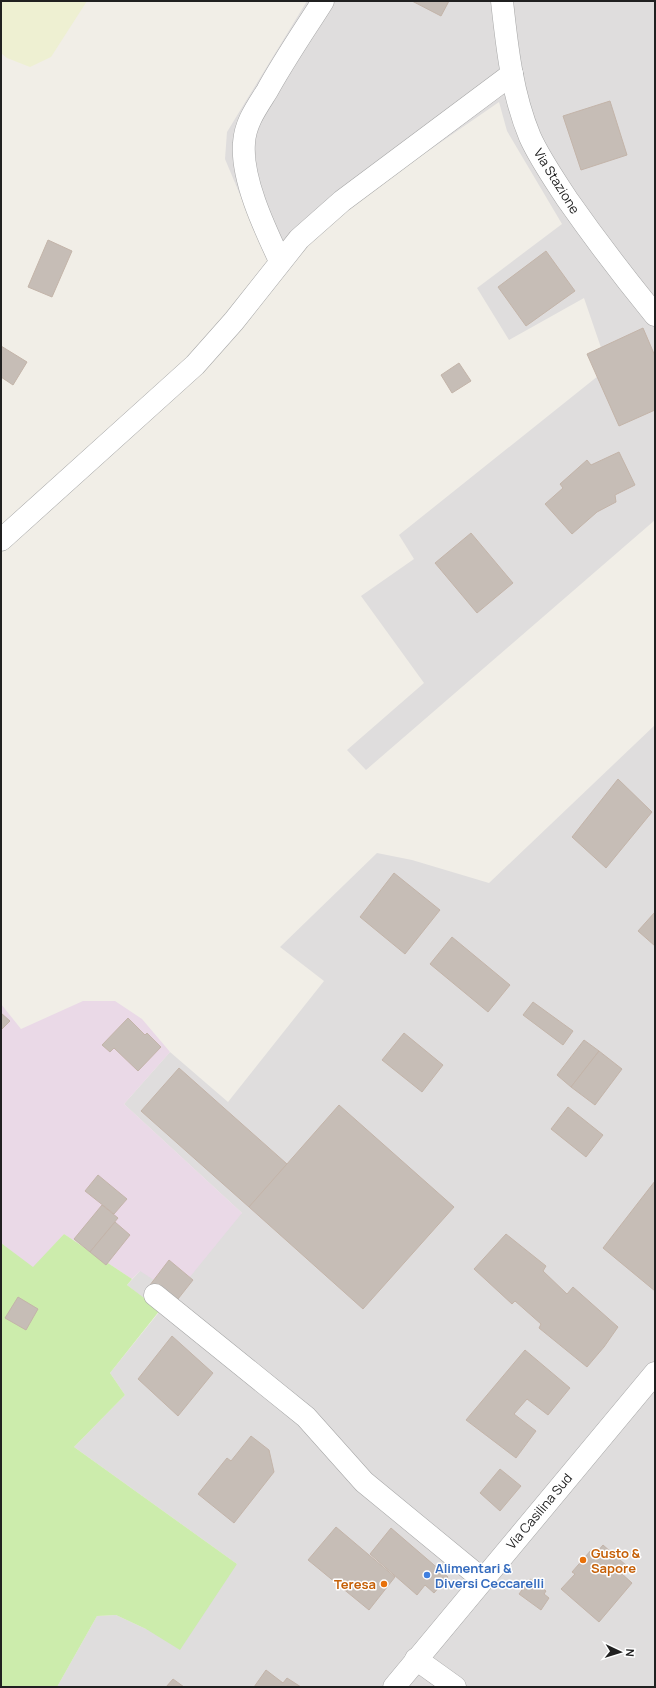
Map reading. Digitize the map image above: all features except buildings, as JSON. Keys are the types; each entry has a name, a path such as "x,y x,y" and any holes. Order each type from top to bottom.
{"street":[{"path":"280,261 258,212 245,162 244,142 249,122 293,47 323,1"},
{"name":"Via Stazione","path":"502,1 512,74 524,119 543,163 601,248 655,315"},
{"path":"1,540 195,365 234,321 280,261 307,231 329,211 512,74"},
{"path":"155,1295 306,1417 364,1482 482,1579"},
{"name":"Via Casilina Sud","path":"394,1687 482,1579 655,1373"},
{"path":"416,1659 455,1687"}],"shaded area":[{"path":"307,1 655,1 655,520 366,770 347,750 424,683 361,596 414,559 399,535 608,368 584,298 509,340 477,288 562,224 507,131 499,102 347,207 266,257 225,159 227,132"},
{"path":"655,725 655,1687 57,1687 97,1616 116,1615 146,1629 237,1564 74,1447 125,1395 110,1373 160,1311 127,1285 140,1271 242,1213 124,1104 170,1052 228,1102 324,981 280,947 377,853 412,860 489,883"},
{"path":"83,1001 115,1001 142,1019 170,1052 124,1104 242,1213 176,1294 140,1271 132,1279 64,1234 33,1268 1,1243 1,1004 21,1029"}],"green space":[{"path":"1,1 87,1 51,57 30,67 7,58 1,53"},
{"path":"64,1234 132,1279 127,1285 160,1310 110,1373 125,1395 74,1447 237,1564 180,1650 146,1629 116,1615 97,1616 57,1687 1,1687 1,1243 33,1267"}],"place":[{"name":"Gusto & Sapore","path":"583,1560"},
{"name":"Alimentari & Diversi Ceccarelli","path":"427,1575"},
{"name":"Teresa","path":"384,1584"}]}
